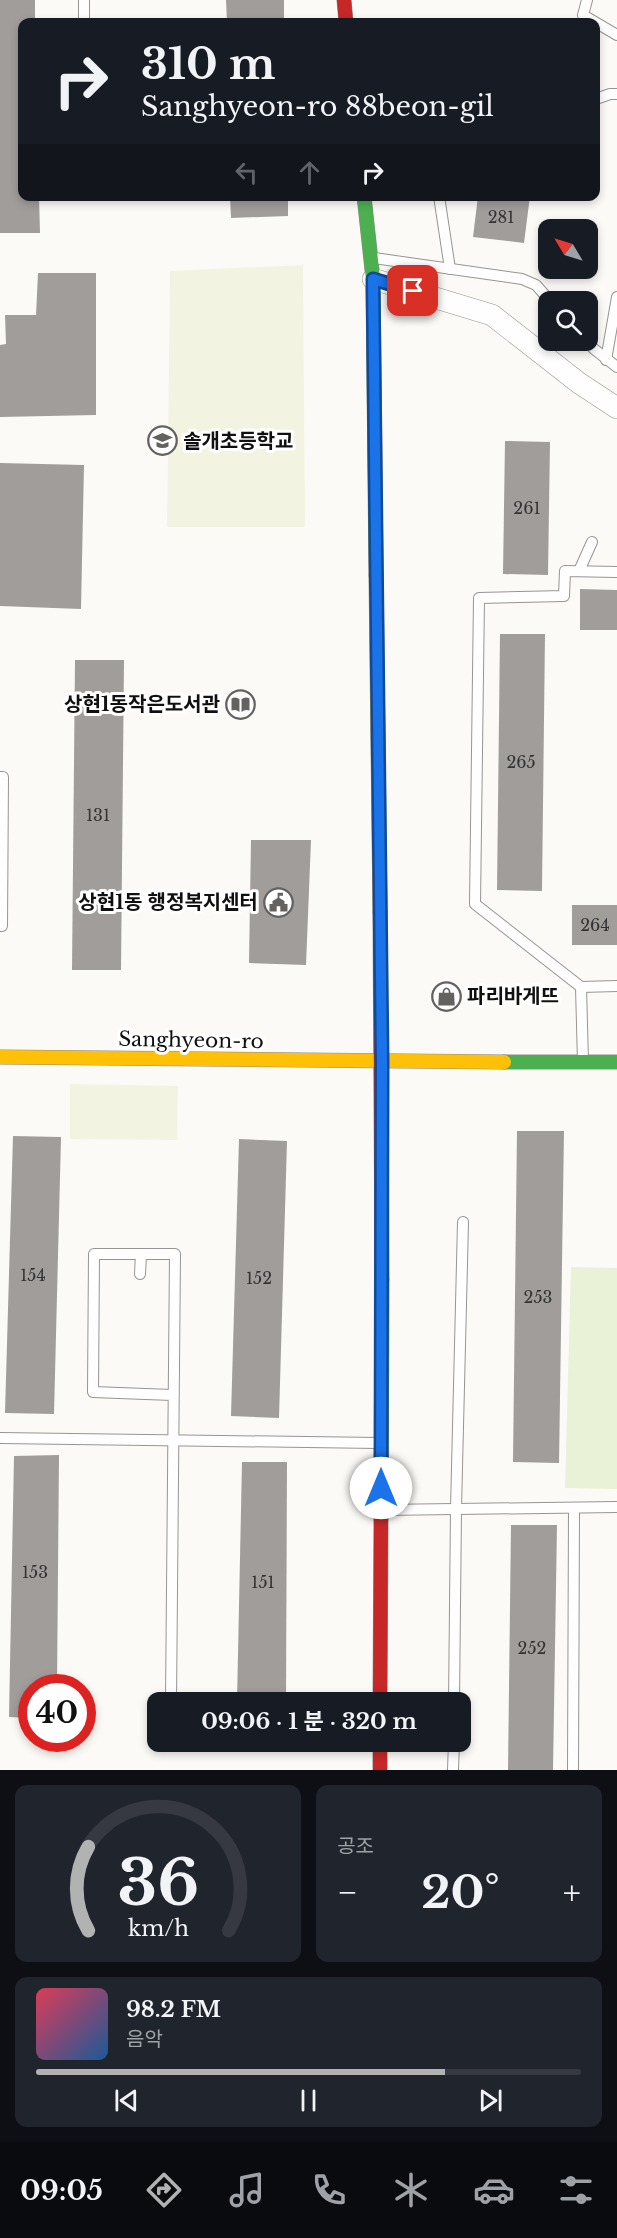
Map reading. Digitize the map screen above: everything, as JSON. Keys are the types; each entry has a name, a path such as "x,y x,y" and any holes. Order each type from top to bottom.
{"street":[{"path":"344,0 346,18"},
{"path":"365,201 373,279 382,1062 380,1692"},
{"path":"373,279 492,315 579,383 617,408"},
{"name":"Sanghyeon-ro","path":"0,1057 382,1062 617,1062"},
{"path":"380,1752 380,1770"}],"lane":[{"path":"84,0 84,18"},
{"path":"587,0 583,15 588,18"},
{"path":"600,25 617,35"},
{"path":"600,98 617,94"},
{"path":"440,201 450,269"},
{"path":"371,257 522,279 536,285 541,291"},
{"path":"606,360 617,297"},
{"path":"597,351 617,367"},
{"path":"579,571 592,542"},
{"path":"617,572 565,571 564,596 479,598 475,904 581,987 617,986"},
{"path":"0,777 3,777 2,926 0,926"},
{"path":"581,987 583,1062"},
{"path":"454,1692 463,1222"},
{"path":"171,1692 175,1254 94,1254 93,1392 172,1395"},
{"path":"140,1274 141,1254"},
{"path":"0,1438 382,1443"},
{"path":"381,1510 617,1507"},
{"path":"573,1770 574,1508"},
{"path":"453,1770 454,1752"}],"green space":[{"path":"303,265 305,527 167,527 170,271"},
{"path":"70,1084 178,1086 177,1140 70,1139"},
{"path":"571,1267 617,1268 617,1489 565,1488"}],"building":[{"path":"0,0 35,0 35,18 18,18 18,201 39,201 40,233 0,233"},
{"path":"226,0 284,0 284,18 227,18"},
{"path":"230,201 288,201 288,216 231,218"},
{"path":"477,201 529,201 524,243 473,237"},
{"path":"38,273 96,273 96,415 0,417 0,345 6,344 5,315 36,315"},
{"path":"505,441 550,442 548,575 503,574"},
{"path":"0,463 84,465 81,609 0,606"},
{"path":"580,589 617,590 617,630 580,630"},
{"path":"500,634 545,634 542,891 497,890"},
{"path":"75,660 124,660 121,970 72,970"},
{"name":"상현1동 행정복지센터","path":"251,840 311,840 306,965 249,963"},
{"path":"572,905 617,905 617,945 572,945"},
{"path":"517,1131 564,1131 559,1463 513,1462"},
{"path":"13,1136 61,1137 54,1414 5,1413"},
{"path":"239,1139 287,1141 279,1418 231,1416"},
{"path":"59,1455 57,1674 18,1674 18,1717 9,1717 14,1456"},
{"path":"242,1462 287,1462 286,1692 237,1692"},
{"path":"511,1525 557,1525 553,1770 508,1770"}],"traffic: fast":[{"path":"365,201 373,279 376,575"},
{"path":"504,1062 617,1062"},
{"path":"381,1519 382,1279"}],"traffic: slow":[{"path":"376,575 380,912"},
{"path":"0,1057 504,1062"}],"traffic: jam":[{"path":"344,0 346,18"},
{"path":"380,912 382,1279"},
{"path":"380,1692 381,1519"},
{"path":"380,1752 380,1770"}],"place":[{"name":"솔개초등학교","path":"162,441"},
{"name":"상현1동작은도서관","path":"241,704"},
{"name":"상현1동 행정복지센터","path":"279,902"},
{"name":"파리바게뜨","path":"446,996"}],"route":[{"path":"381,1488 383,1169 373,279 413,291"}]}
